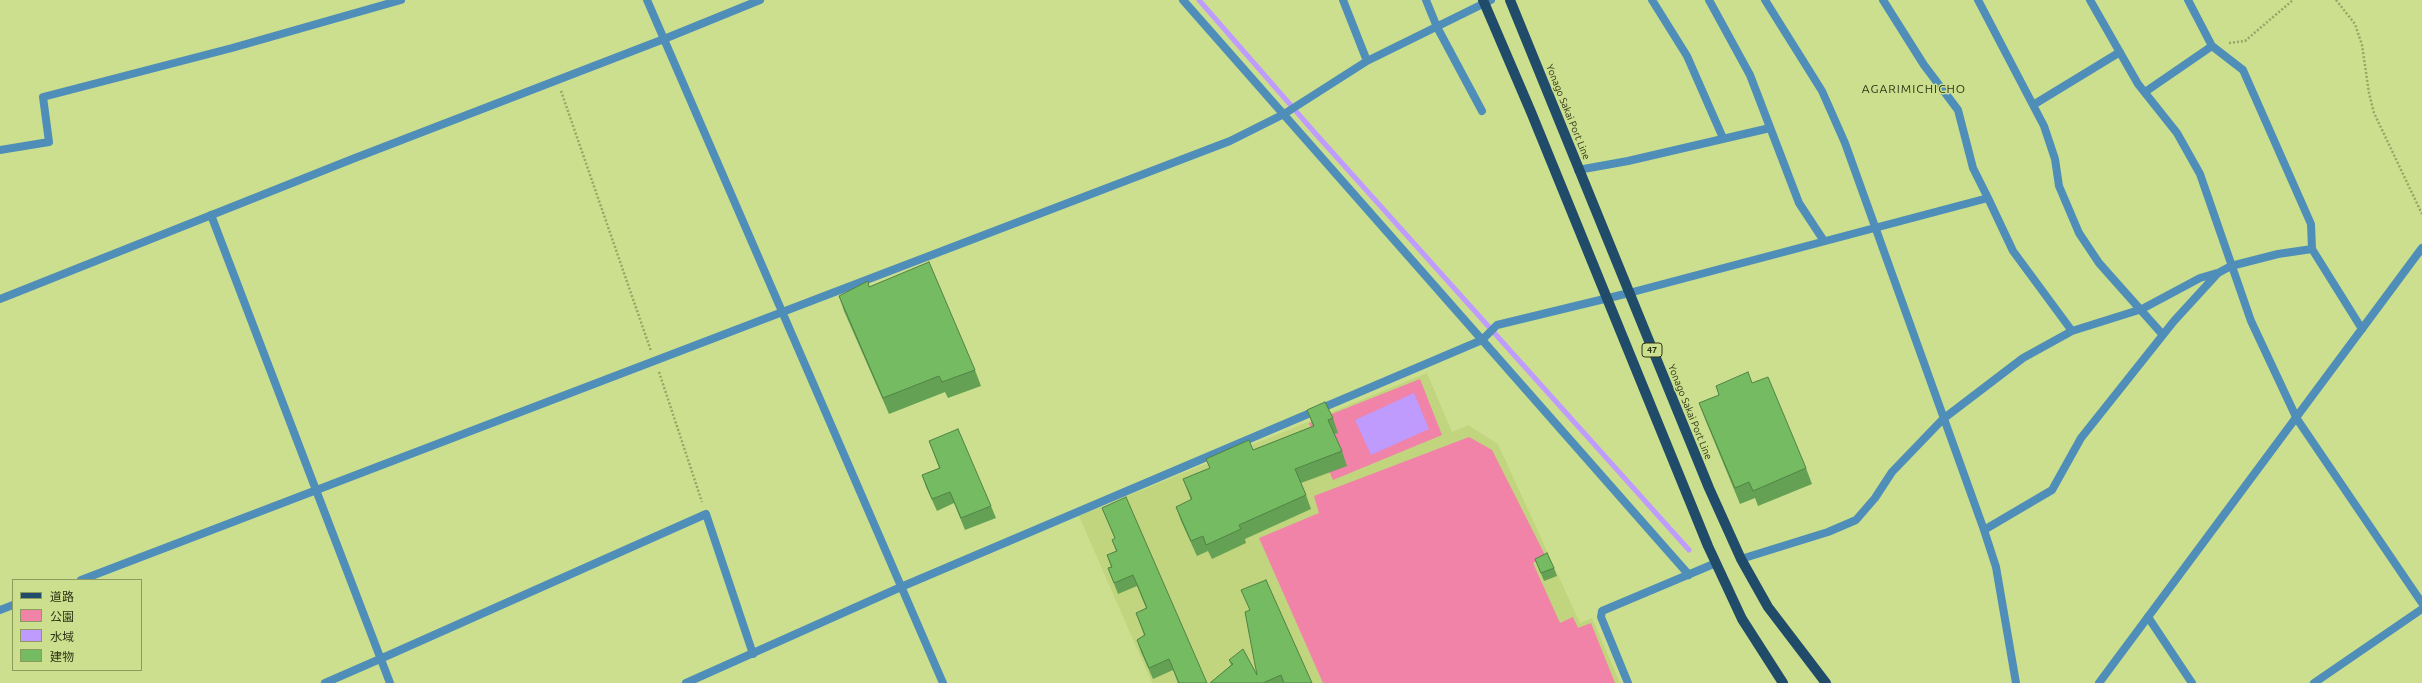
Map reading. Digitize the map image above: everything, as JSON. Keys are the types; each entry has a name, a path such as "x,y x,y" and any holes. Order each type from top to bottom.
{"main road":[{"name":"Yonago Sakai Port Line","path":"1510,0 1708,488 1741,559 1768,608 1826,683"},
{"name":"47","path":"1486,1 1716,563 1742,619 1783,683"}],"street":[{"path":"0,150 49,142 43,97 232,48 401,0"},
{"path":"647,0 943,683"},
{"path":"0,299 760,0"},
{"path":"1183,0 1689,575"},
{"path":"1343,0 1368,61"},
{"path":"1426,0 1437,27 1482,111"},
{"path":"1652,0 1687,56 1723,138"},
{"path":"1709,0 1750,75 1793,190 1824,241"},
{"path":"1765,0 1822,90 1846,143 1875,229 1996,567 2016,683"},
{"path":"1883,0 1924,65 1958,110 1973,168 2014,251 2072,331"},
{"path":"1978,0 2044,126 2054,159 2059,186 2079,233 2099,263 2142,309 2163,335"},
{"path":"2090,0 2145,92 2177,133 2200,174 2251,321 2297,419 2422,603"},
{"path":"2188,0 2212,46 2217,52 2243,70 2311,224 2312,249 2362,329"},
{"path":"84,579 1230,141 1284,114 1368,61 1486,1"},
{"path":"2145,92 2212,46"},
{"path":"2033,105 2120,52"},
{"path":"1578,170 1628,161 1770,128"},
{"path":"686,683 901,587 1482,340 1498,325 1607,297 1629,293 1988,198"},
{"path":"211,215 390,683"},
{"path":"2099,683 2297,419 2422,248"},
{"path":"1741,559 1828,532 1856,520 1875,498 1892,472 1943,419 2023,358 2072,331 2142,309 2200,278 2218,273 2231,266 2278,254 2312,249"},
{"path":"1984,530 2052,490 2081,438 2163,335 2218,273"},
{"path":"325,683 706,514 753,654"},
{"path":"1628,683 1600,617 1602,611 1716,563"},
{"path":"0,610 12,605"},
{"path":"2314,683 2422,609"},
{"path":"2148,617 2192,683"}],"path":[{"path":"2212,46 2245,41 2293,0"},
{"path":"2336,0 2355,24 2362,45 2369,93 2374,113 2422,214"},
{"path":"558,80 655,360 706,514"}],"shaded area":[{"path":"1427,373 1452,432 1468,425 1498,444 1580,623 1592,618 1620,683 1152,683 1079,516"}],"green space":[{"path":"1420,379 1442,435 1333,480 1309,423"},
{"path":"1469,437 1492,450 1546,557 1533,563 1560,623 1573,617 1578,628 1591,623 1615,683 1323,683 1259,538 1319,513 1314,496"}],"water":[{"path":"1414,393 1429,429 1371,455 1355,420"}],"building":[{"path":"929,262 975,370 942,382 939,376 883,398 839,296 868,281 869,287"},
{"path":"1748,372 1752,383 1768,377 1806,468 1753,491 1749,482 1735,488 1699,403 1719,395 1716,386"},
{"path":"1325,402 1333,418 1328,420 1342,451 1295,469 1306,495 1239,525 1241,529 1206,545 1203,536 1191,541 1176,507 1192,499 1183,479 1210,468 1206,459 1249,440 1253,450 1314,426 1307,410"},
{"path":"958,429 991,506 961,518 950,492 932,499 922,475 940,468 929,441"},
{"path":"1126,497 1207,683 1179,683 1169,659 1149,668 1137,640 1145,635 1136,613 1147,608 1133,575 1114,583 1108,568 1112,567 1107,555 1117,551 1112,540 1115,538 1102,508"},
{"path":"1547,553 1554,568 1541,573 1535,559"},
{"path":"1266,580 1312,683 1284,683 1281,675 1263,683 1210,683 1233,664 1229,660 1243,649 1257,675 1245,612 1250,610 1241,590"}],"waterway":[{"path":"1199,0 1315,133 1689,550"}],"district":[{"name":"AGARIMICHICHO","path":"1914,89"}]}
